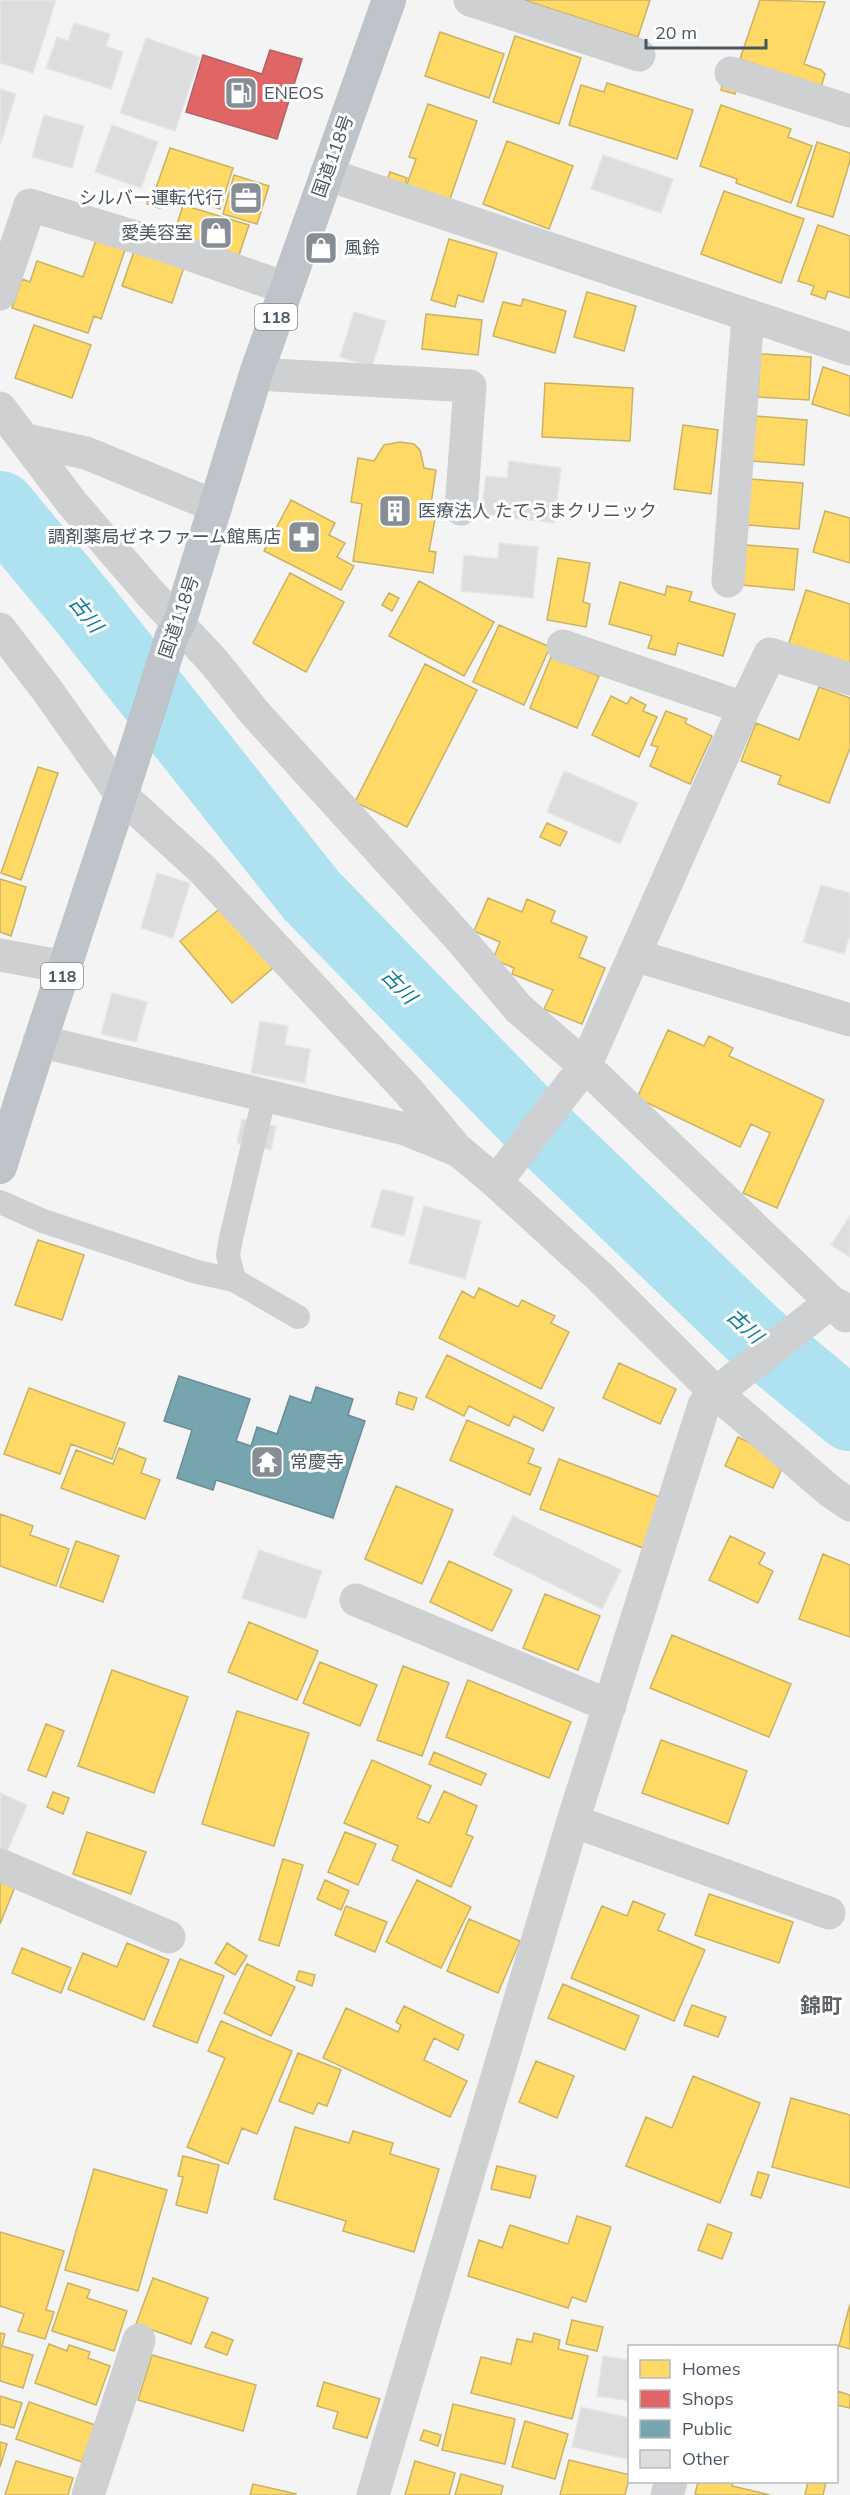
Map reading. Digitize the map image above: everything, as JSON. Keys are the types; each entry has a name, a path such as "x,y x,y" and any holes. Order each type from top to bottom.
{"highway":[{"name":"国道118号","path":"0,1167 39,1041 124,790 256,374 389,0"}],"street":[{"path":"470,0 639,55"},
{"path":"731,73 850,111"},
{"path":"326,174 850,349"},
{"path":"0,294 30,205 162,245 286,288"},
{"path":"728,581 748,315"},
{"path":"256,374 470,386 461,509"},
{"path":"0,408 72,503 175,630 214,662 254,712 463,942 518,1008 585,1066 844,1311 716,1393 704,1405 573,1821 373,2495"},
{"path":"26,440 86,453 215,506"},
{"path":"0,629 124,790 203,870 409,1092 459,1151 600,1276 716,1393 831,1492 850,1505"},
{"path":"563,646 744,708"},
{"path":"496,1182 585,1066 770,654 850,679"},
{"path":"0,955 65,967"},
{"path":"634,955 850,1020"},
{"path":"39,1041 405,1129 459,1151"},
{"path":"356,1600 610,1706"},
{"path":"573,1821 829,1913"},
{"path":"0,1865 169,1937"},
{"path":"88,2495 139,2340"}],"lane":[{"path":"234,1280 228,1255 265,1094"},
{"path":"0,1202 43,1221 197,1272 234,1280 298,1317"}],"building: Homes":[{"path":"524,0 650,0 638,37"},
{"path":"760,0 825,2 804,64 821,70 825,74 821,87 740,59"},
{"path":"440,32 504,54 489,98 425,76"},
{"path":"515,36 581,58 559,124 493,102"},
{"path":"724,79 738,83 735,94 721,90"},
{"path":"607,83 693,110 677,159 569,125 581,85 604,92"},
{"path":"428,104 477,121 449,202 406,187 416,159 409,157"},
{"path":"721,105 791,129 788,137 812,146 791,203 736,183 737,179 700,166"},
{"path":"507,141 573,166 549,229 483,204"},
{"path":"817,142 850,153 850,161 833,217 797,206"},
{"path":"170,148 233,168 220,209 156,188"},
{"path":"390,172 407,178 403,191 385,185"},
{"path":"234,175 269,186 257,224 223,214"},
{"path":"151,191 164,194 160,208 147,204"},
{"path":"724,191 804,219 781,283 701,254"},
{"path":"183,205 249,225 238,258 173,238"},
{"path":"818,225 850,236 850,298 828,291 825,299 811,294 814,286 798,281"},
{"path":"449,239 497,253 483,302 458,295 455,307 431,300"},
{"path":"96,240 125,250 101,319 94,316 88,333 12,308 22,279 30,282 37,261 83,277"},
{"path":"134,251 184,267 172,303 122,286"},
{"path":"587,292 636,306 624,351 574,337"},
{"path":"523,299 566,311 555,353 493,336 503,302 521,306"},
{"path":"426,314 482,320 478,355 422,349"},
{"path":"34,325 91,345 72,398 15,378"},
{"path":"760,354 811,357 809,400 758,397"},
{"path":"823,367 850,376 850,416 812,404"},
{"path":"545,383 633,388 630,441 542,437"},
{"path":"756,416 807,420 804,465 752,461"},
{"path":"683,425 718,430 711,494 674,489"},
{"name":"医療法人 たてうまクリニック","path":"400,442 414,444 420,450 424,468 436,470 429,518 435,519 429,551 436,552 433,573 353,561 362,504 351,502 358,458 374,461 384,445"},
{"path":"750,479 803,483 799,529 747,525"},
{"path":"291,500 335,523 329,535 345,543 337,557 354,566 341,590 264,551"},
{"path":"825,511 850,518 850,563 813,552"},
{"path":"746,545 798,549 794,590 742,585"},
{"path":"558,558 590,563 583,602 590,604 586,627 547,620"},
{"path":"290,573 344,602 306,672 253,643"},
{"path":"419,581 494,622 464,676 389,636"},
{"path":"620,582 665,595 667,586 692,592 689,601 735,614 723,656 678,643 675,655 648,648 652,636 609,624"},
{"path":"806,590 850,604 850,670 787,649"},
{"path":"389,593 399,598 392,611 382,605"},
{"path":"499,625 550,647 524,705 473,682"},
{"path":"551,657 599,676 577,728 530,708"},
{"path":"425,664 477,690 407,827 355,802"},
{"path":"819,687 850,698 850,748 829,803 778,784 781,776 741,761 756,723 799,740"},
{"path":"611,696 627,704 631,697 646,705 643,711 657,717 639,757 592,735"},
{"path":"666,711 687,719 685,723 712,736 690,784 650,766 658,747 651,745"},
{"path":"38,767 58,773 21,880 1,873"},
{"path":"547,823 567,832 560,846 540,837"},
{"path":"0,879 26,887 11,936 0,932"},
{"path":"488,898 522,912 527,899 555,911 551,922 587,937 579,957 605,968 582,1024 544,1009 553,990 512,974 514,968 493,959 500,942 474,931"},
{"path":"222,907 273,968 232,1003 180,941"},
{"path":"668,1030 704,1046 709,1036 733,1048 729,1056 824,1100 777,1208 743,1193 770,1133 751,1124 740,1147 637,1098"},
{"path":"38,1240 84,1255 62,1320 15,1305"},
{"path":"479,1288 518,1307 522,1300 555,1316 551,1323 569,1332 541,1389 439,1338 462,1291 474,1298"},
{"path":"447,1355 554,1408 543,1431 514,1416 509,1426 469,1406 464,1416 426,1397"},
{"path":"619,1363 676,1389 660,1424 603,1398"},
{"path":"29,1388 125,1423 112,1459 71,1444 60,1474 4,1454"},
{"path":"399,1392 417,1398 413,1410 396,1404"},
{"path":"467,1420 534,1449 528,1463 541,1468 530,1495 450,1460"},
{"path":"738,1437 786,1460 773,1488 725,1466"},
{"path":"119,1448 146,1459 141,1473 160,1480 145,1519 61,1488 76,1450 113,1464"},
{"path":"559,1459 662,1498 643,1548 540,1509"},
{"path":"396,1486 453,1510 422,1584 365,1559"},
{"path":"0,1514 33,1526 30,1535 69,1549 56,1586 0,1566"},
{"path":"730,1536 765,1553 759,1564 773,1571 758,1603 709,1580"},
{"path":"76,1541 119,1556 103,1602 60,1587"},
{"path":"823,1554 850,1565 850,1637 799,1619"},
{"path":"449,1561 512,1590 492,1631 430,1602"},
{"path":"545,1594 600,1616 578,1670 523,1648"},
{"path":"249,1622 318,1651 297,1700 228,1672"},
{"path":"672,1635 791,1684 769,1737 650,1688"},
{"path":"320,1662 377,1685 360,1726 303,1703"},
{"path":"403,1666 449,1683 422,1756 377,1740"},
{"path":"112,1670 188,1697 154,1793 78,1766"},
{"path":"468,1680 571,1722 549,1778 446,1737"},
{"path":"237,1711 309,1733 274,1846 202,1824"},
{"path":"46,1724 64,1731 46,1777 28,1770"},
{"path":"661,1740 747,1771 728,1824 642,1793"},
{"path":"434,1752 486,1774 481,1785 429,1764"},
{"path":"372,1760 431,1786 417,1818 429,1823 444,1791 477,1806 466,1834 473,1837 451,1887 392,1860 398,1846 344,1823"},
{"path":"53,1792 69,1798 63,1814 47,1807"},
{"path":"87,1832 146,1852 131,1894 73,1874"},
{"path":"345,1832 376,1844 358,1885 328,1872"},
{"path":"283,1859 303,1865 279,1946 259,1940"},
{"path":"325,1880 349,1891 341,1910 317,1899"},
{"path":"417,1880 471,1907 441,1968 386,1942"},
{"path":"0,1881 15,1887 0,1924"},
{"path":"709,1894 793,1922 779,1963 695,1935"},
{"path":"633,1901 665,1914 658,1930 705,1950 674,2021 571,1978 602,1906 627,1916"},
{"path":"346,1906 387,1922 375,1952 335,1935"},
{"path":"469,1919 520,1941 498,1993 447,1971"},
{"path":"127,1943 169,1960 144,2020 68,1989 83,1953 117,1967"},
{"path":"227,1943 247,1956 235,1975 215,1963"},
{"path":"22,1948 71,1968 61,1993 12,1973"},
{"path":"180,1959 224,1976 197,2043 153,2026"},
{"path":"247,1964 295,1987 271,2036 224,2013"},
{"path":"299,1971 315,1975 312,1986 296,1980"},
{"path":"563,1984 639,2016 625,2050 548,2018"},
{"path":"692,2005 726,2017 718,2037 684,2025"},
{"path":"404,2006 464,2035 458,2050 434,2038 424,2060 467,2081 450,2117 323,2058 346,2008 398,2032 401,2025 396,2022"},
{"path":"221,2021 292,2051 257,2134 242,2128 228,2164 187,2147 225,2058 208,2051"},
{"path":"298,2053 341,2070 327,2106 318,2103 313,2114 279,2101"},
{"path":"536,2061 574,2076 557,2118 519,2102"},
{"path":"693,2076 760,2103 720,2203 626,2166 646,2117 672,2128"},
{"path":"791,2098 850,2115 850,2188 772,2167"},
{"path":"295,2127 349,2143 353,2131 393,2143 390,2154 439,2169 414,2252 343,2231 346,2221 274,2199"},
{"path":"183,2156 219,2165 207,2213 176,2205 183,2177 178,2176"},
{"path":"497,2166 536,2176 530,2198 491,2189"},
{"path":"94,2169 167,2190 138,2291 65,2270"},
{"path":"758,2172 769,2175 761,2198 751,2195"},
{"path":"577,2216 611,2227 586,2302 572,2297 568,2308 468,2276 479,2240 502,2248 510,2225 568,2244"},
{"path":"708,2224 732,2233 722,2259 698,2250"},
{"path":"0,2232 64,2251 46,2310 54,2312 45,2339 18,2331 24,2314 0,2306"},
{"path":"153,2278 208,2298 191,2344 136,2324"},
{"path":"68,2283 90,2290 87,2298 127,2311 114,2351 52,2331"},
{"path":"850,2304 850,2349 839,2346"},
{"path":"572,2320 603,2327 597,2351 566,2344"},
{"path":"212,2332 233,2340 227,2355 205,2347"},
{"path":"0,2333 5,2334 2,2346 33,2355 23,2388 0,2381"},
{"path":"534,2333 560,2340 558,2349 588,2356 572,2419 471,2393 481,2357 511,2364 517,2339 532,2342"},
{"path":"49,2344 67,2351 69,2345 90,2352 88,2358 110,2366 96,2405 35,2383"},
{"path":"152,2355 256,2385 243,2431 138,2400"},
{"path":"324,2382 380,2399 367,2438 333,2428 338,2412 317,2406"},
{"path":"838,2391 850,2395 850,2408 838,2405"},
{"path":"0,2396 22,2403 14,2428 0,2424"},
{"path":"29,2402 95,2425 82,2462 16,2439"},
{"path":"453,2404 515,2419 505,2464 442,2450"},
{"path":"525,2421 568,2434 555,2479 512,2467"},
{"path":"424,2430 441,2435 438,2446 420,2440"},
{"path":"0,2442 7,2444 0,2467"},
{"path":"569,2460 628,2475 625,2495 560,2495"},
{"path":"16,2461 73,2478 68,2495 5,2495"},
{"path":"415,2461 455,2473 449,2495 405,2495"},
{"path":"461,2474 503,2486 501,2495 455,2495"},
{"path":"698,2483 733,2483 732,2486 770,2495 700,2495 695,2494"},
{"path":"808,2483 826,2483 823,2495 805,2495"},
{"path":"253,2484 296,2494 250,2495"}],"building: Shops":[{"name":"ENEOS","path":"270,50 302,59 277,139 186,112 203,55 262,74"}],"building: Public":[{"name":"常慶寺","path":"179,1376 250,1399 236,1441 251,1446 257,1427 277,1434 290,1396 311,1403 316,1387 353,1399 348,1415 365,1421 333,1518 216,1480 213,1490 177,1478 192,1430 164,1421"}],"building: Other":[{"path":"0,0 56,0 33,73 0,63"},
{"path":"74,23 110,34 106,46 123,52 111,89 46,68 57,37 68,41"},
{"path":"146,38 200,57 175,131 120,113"},
{"path":"0,89 16,94 0,145"},
{"path":"44,115 84,126 72,168 32,157"},
{"path":"112,125 158,142 141,188 95,172"},
{"path":"603,155 673,179 661,213 591,189"},
{"path":"354,312 386,321 372,367 340,357"},
{"path":"509,461 561,468 554,523 481,514 486,476 507,478"},
{"path":"499,543 538,547 533,598 461,591 464,555 498,559"},
{"path":"564,771 638,803 620,844 547,812"},
{"path":"157,873 190,883 173,938 141,928"},
{"path":"821,885 850,893 850,935 844,954 803,942"},
{"path":"112,993 147,1002 136,1042 101,1034"},
{"path":"260,1021 288,1026 285,1045 310,1049 305,1083 251,1073"},
{"path":"242,1119 276,1126 271,1150 237,1143"},
{"path":"382,1189 414,1197 404,1236 371,1227"},
{"path":"424,1206 481,1221 465,1279 409,1263"},
{"path":"850,1216 850,1257 831,1245"},
{"path":"513,1516 621,1570 602,1609 493,1555"},
{"path":"259,1550 322,1571 306,1619 242,1598"},
{"path":"0,1793 27,1805 6,1854 0,1851"},
{"path":"603,2356 628,2360 628,2401 597,2396"},
{"path":"581,2407 628,2418 627,2459 572,2447"}],"waterway":[{"name":"古川","path":"0,507 82,606 311,895 529,1119 756,1337 850,1415"}],"place":[{"name":"ENEOS","path":"241,93"},
{"name":"シルバー運転代行","path":"246,198"},
{"name":"愛美容室","path":"216,233"},
{"name":"風鈴","path":"321,248"},
{"name":"医療法人 たてうまクリニック","path":"395,511"},
{"name":"調剤薬局ゼネファーム館馬店","path":"304,537"},
{"name":"常慶寺","path":"267,1462"}],"district":[{"name":"錦町","path":"821,2006"}]}
